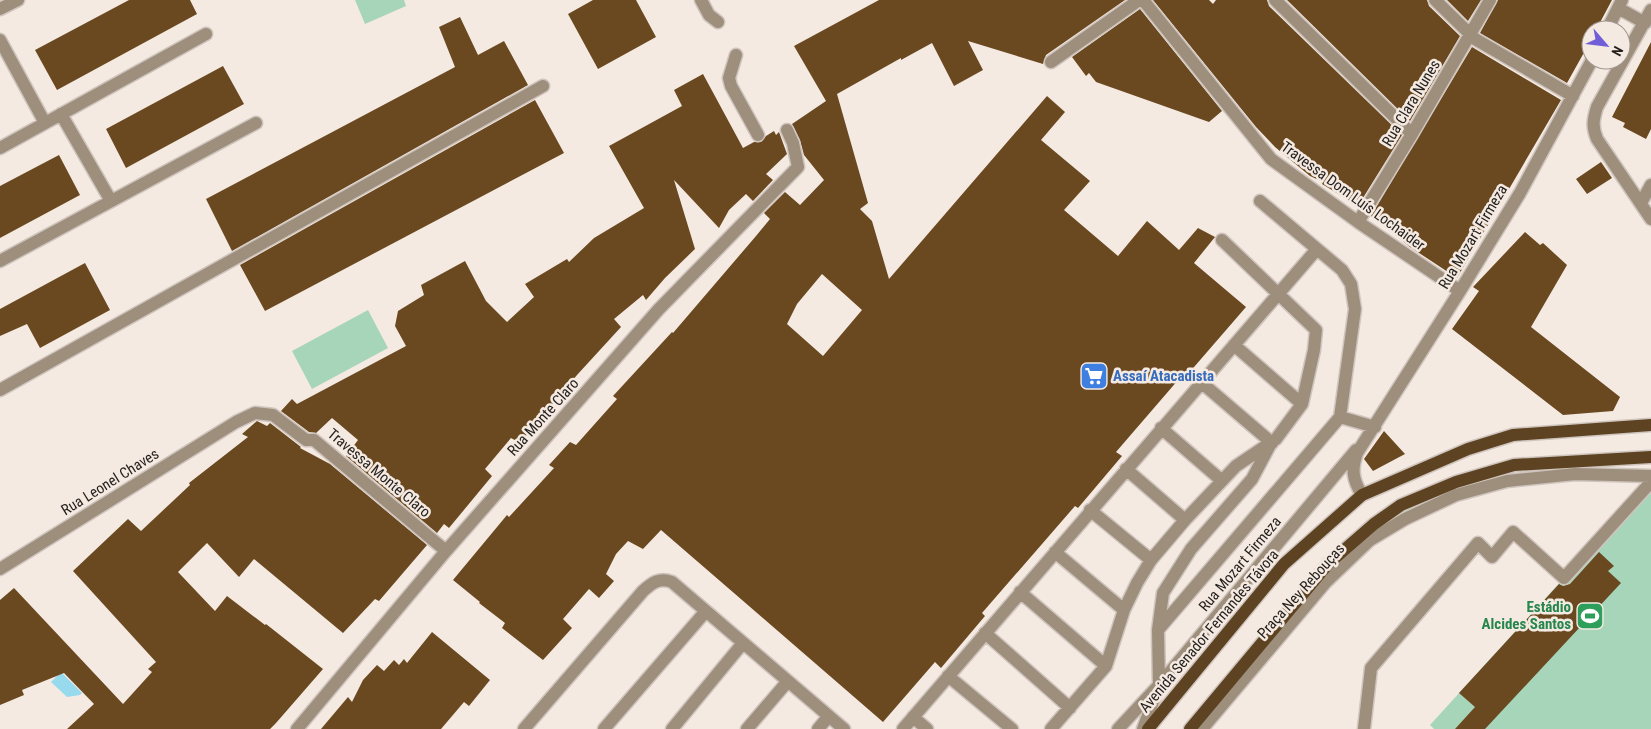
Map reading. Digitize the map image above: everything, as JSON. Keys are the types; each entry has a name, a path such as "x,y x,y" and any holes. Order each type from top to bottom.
{"main road":[{"name":"Avenida Senador Fernandes Távora","path":"1148,729 1284,564 1362,495 1468,448 1512,435 1651,425"},
{"path":"1190,729 1328,564 1374,524 1400,505 1456,482 1514,465 1651,457"}],"street":[{"path":"0,9 18,0"},
{"path":"701,0 709,14 718,22"},
{"path":"1052,62 1141,0"},
{"name":"Travessa Dom Luís Lochaider","path":"1141,0 1271,159 1358,222 1460,291"},
{"path":"1275,0 1412,134"},
{"path":"1435,0 1475,39 1573,96"},
{"name":"Rua Clara Nunes","path":"1358,222 1490,0"},
{"path":"1612,20 1620,4 1644,23"},
{"path":"1651,10 1596,107 1592,129 1651,219"},
{"path":"0,148 206,34"},
{"path":"0,40 45,123"},
{"path":"736,54 729,78 731,86 758,135"},
{"name":"Rua Mozart Firmeza","path":"1362,495 1352,470 1357,453 1520,193 1587,70"},
{"path":"0,390 543,86"},
{"path":"61,114 111,201"},
{"path":"0,260 256,124"},
{"name":"Rua Monte Claro","path":"297,729 446,550 660,309 798,167 793,143 787,130"},
{"path":"1641,203 1651,185"},
{"path":"1158,630 1340,416 1355,309 1351,284 1342,270 1260,201"},
{"path":"1122,728 1160,685 1158,630 1163,593 1172,576 1191,549 1252,479 1272,442 1289,423 1302,404 1314,350 1316,330 1222,240"},
{"path":"903,729 1317,249"},
{"path":"1234,345 1302,404"},
{"path":"1202,383 1272,442"},
{"name":"Travessa Monte Claro","path":"236,422 255,413 273,415 306,440 314,440 446,550"},
{"path":"1340,416 1375,427"},
{"name":"Rua Leonel Chaves","path":"0,569 236,422"},
{"name":"Rua Mozart Firmeza","path":"1143,729 1160,685 1375,427"},
{"path":"1162,428 1221,480"},
{"path":"1051,729 1106,666 1124,610 1151,560 1221,480 1236,466 1272,442"},
{"path":"1126,469 1185,520"},
{"name":"Praça Ney Rebouças","path":"1202,729 1326,582 1370,540 1405,519 1456,495 1507,481 1575,474 1651,476"},
{"path":"1364,729 1371,668 1478,543 1492,557 1513,532 1564,578 1651,482"},
{"path":"1090,510 1151,560"},
{"path":"1055,552 1124,610"},
{"path":"524,729 643,591 654,581 664,579 672,582 844,729"},
{"path":"1020,592 1106,666"},
{"path":"604,729 706,611"},
{"path":"985,633 1070,708"},
{"path":"672,729 743,643"},
{"path":"948,676 1012,729"},
{"path":"747,729 788,681"},
{"path":"818,729 829,716"},
{"path":"913,717 927,729"}],"green space":[{"path":"355,0 404,0 406,6 365,24"},
{"path":"368,310 388,348 312,389 292,351"},
{"name":"Estádio Alcides Santos","path":"1651,482 1651,729 1434,729 1430,725"}],"water":[{"path":"61,672 82,693 80,695 67,697 51,682"}],"building":[{"path":"129,0 190,0 197,14 57,90 35,50"},
{"path":"593,0 636,0 656,37 598,69 568,14"},
{"path":"879,0 1125,0 1046,55 1043,64 968,41 983,70 954,86 932,43 837,94 868,203 860,209 872,221 889,279 1047,96 1065,112 1041,140 1090,181 1064,210 1118,256 1147,221 1179,250 1198,228 1215,237 1194,263 1246,307 1188,374 1185,372 1116,452 1122,456 1078,508 1075,506 982,613 985,616 941,668 935,662 883,722 661,530 643,549 628,541 616,554 606,574 614,581 599,598 589,589 563,619 572,628 543,660 502,628 505,623 453,580 507,515 509,517 554,468 549,465 570,442 576,445 617,399 613,396 673,333 756,236 770,219 764,213 785,192 800,205 824,180 804,155 800,140 792,124 826,101 794,46","holes":["822,274 862,310 823,356 787,324 797,304"]},
{"path":"1153,0 1209,0 1213,4 1216,0 1267,0 1269,6 1402,135 1358,206 1322,184 1323,182 1310,176 1275,147 1256,127"},
{"path":"1287,0 1427,0 1429,6 1460,36 1410,121"},
{"path":"1447,0 1481,0 1468,21"},
{"path":"1498,0 1612,0 1601,20 1581,20 1581,58 1567,83 1480,33"},
{"path":"1140,9 1222,111 1209,122 1096,82 1089,73 1086,76 1072,57"},
{"path":"460,17 478,55 504,41 528,85 232,251 206,199 455,67 439,27"},
{"path":"1651,42 1651,129 1646,139 1623,127 1625,123 1612,117"},
{"path":"1472,47 1561,100 1457,278 1410,247 1371,216"},
{"path":"223,66 244,104 126,168 106,129"},
{"path":"703,74 743,148 754,142 761,142 774,131 776,135 779,132 787,154 766,174 773,180 753,201 746,194 729,210 719,228 674,180 695,249 665,278 646,300 643,295 614,319 621,327 577,375 520,443 511,438 485,469 492,476 449,528 444,524 437,533 346,456 358,440 332,418 316,433 309,432 281,411 292,399 297,404 406,346 395,326 398,311 424,295 421,285 465,261 486,301 507,322 534,297 525,284 567,259 569,262 594,238 644,208 609,146 682,106 674,90"},
{"path":"535,100 564,153 265,311 240,265"},
{"path":"59,155 80,195 0,238 0,186"},
{"path":"1601,162 1612,178 1587,194 1576,179"},
{"path":"1525,232 1540,245 1543,243 1567,265 1531,327 1620,397 1613,411 1563,415 1452,329 1479,291 1473,287"},
{"path":"85,263 110,310 40,348 27,324 0,336 0,309"},
{"path":"257,421 267,426 270,423 300,448 330,464 427,545 379,601 375,599 343,633 254,559 239,577 207,543 178,572 215,611 227,596 323,669 276,723 270,729 67,729 94,704 64,673 22,690 24,695 0,705 0,600 14,588 123,704 152,672 148,669 156,662 73,571 128,519 141,531 190,485 189,483 248,437 242,434"},
{"path":"1384,431 1405,454 1373,471 1364,459"},
{"path":"1599,552 1614,566 1608,571 1621,583 1485,729 1455,729 1475,707 1459,693 1559,584 1563,586 1570,584"},
{"path":"432,632 490,680 469,706 464,702 441,729 321,729 348,697 352,702 363,680 377,665 384,671 394,660 399,665 404,659 407,663"}],"place":[{"name":"Assaí Atacadista","path":"1094,376"},
{"name":"Estádio Alcides Santos","path":"1590,616"}]}
